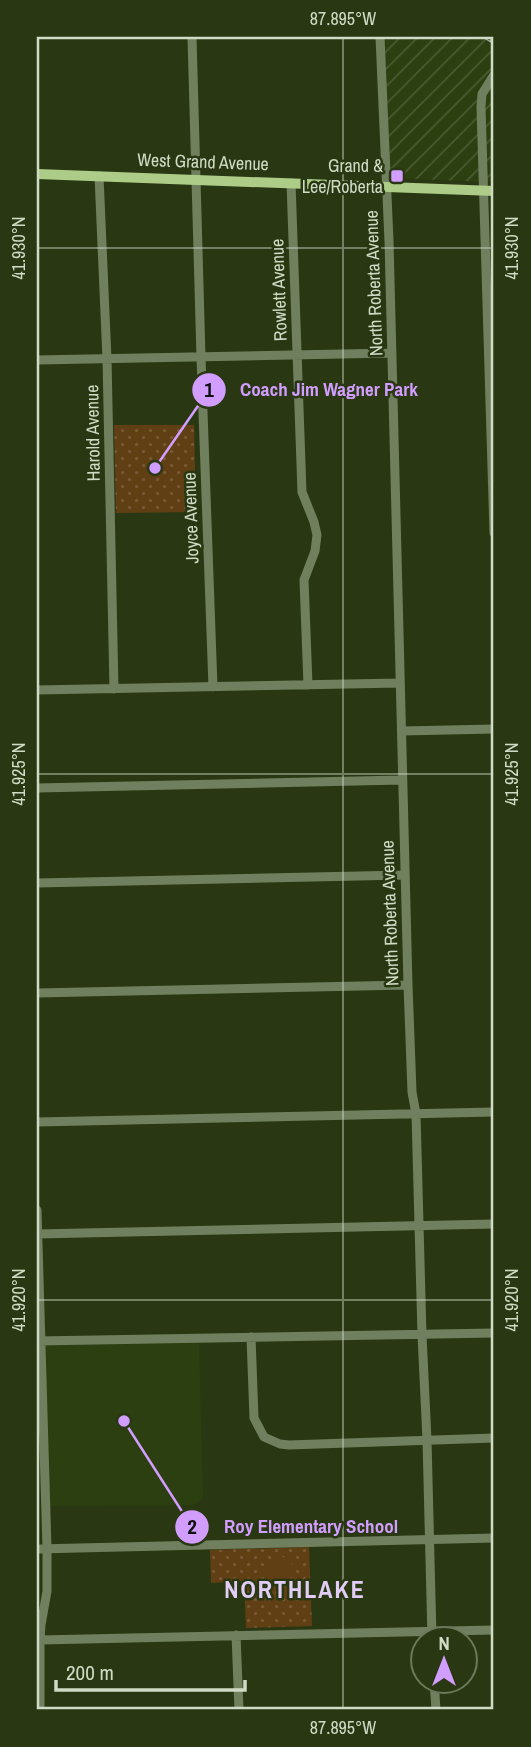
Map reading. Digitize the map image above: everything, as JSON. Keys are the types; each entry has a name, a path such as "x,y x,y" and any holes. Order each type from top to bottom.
{"main road":[{"name":"West Grand Avenue","path":"37,174 489,190"}],"street":[{"name":"Joyce Avenue","path":"192,37 213,687"},
{"name":"North Roberta Avenue","path":"380,37 389,241 408,985 412,1091 416,1114 432,1624"},
{"path":"494,75 482,94 489,190 494,533"},
{"name":"Harold Avenue","path":"99,176 107,359 114,689"},
{"name":"Rowlett Avenue","path":"292,183 302,492 317,535 315,551 304,580 308,685"},
{"path":"37,360 392,353"},
{"path":"37,691 400,683"},
{"path":"402,731 494,729"},
{"path":"37,788 402,780"},
{"path":"37,883 405,875"},
{"path":"37,993 408,985"},
{"path":"37,1122 494,1112"},
{"path":"37,1210 42,1549 47,1591 40,1640 40,1710"},
{"path":"37,1234 494,1224"},
{"path":"38,1341 494,1333"},
{"path":"251,1337 254,1418 264,1437 280,1444 494,1438"},
{"path":"42,1549 494,1538"},
{"path":"40,1640 408,1635"},
{"path":"236,1636 239,1710"}],"shaded area":[{"path":"379,37 494,37 494,182 386,178"},
{"path":"114,425 194,425 196,512 116,513"},
{"path":"199,1342 203,1498 194,1505 50,1506 44,1344"},
{"path":"309,1547 312,1626 246,1628 244,1581 211,1583 210,1550"},
{"path":"274,1557 290,1559 292,1572 287,1583 273,1583 268,1580 266,1567 268,1561"}],"railway":[{"path":"486,37 494,42"}],"place":[{"name":"Grand & Lee/Roberta","path":"397,176"},
{"name":"Coach Jim Wagner Park","path":"155,468"},
{"name":"Roy Elementary School","path":"124,1421"}],"district":[{"name":"NORTHLAKE","path":"295,1590"}]}
